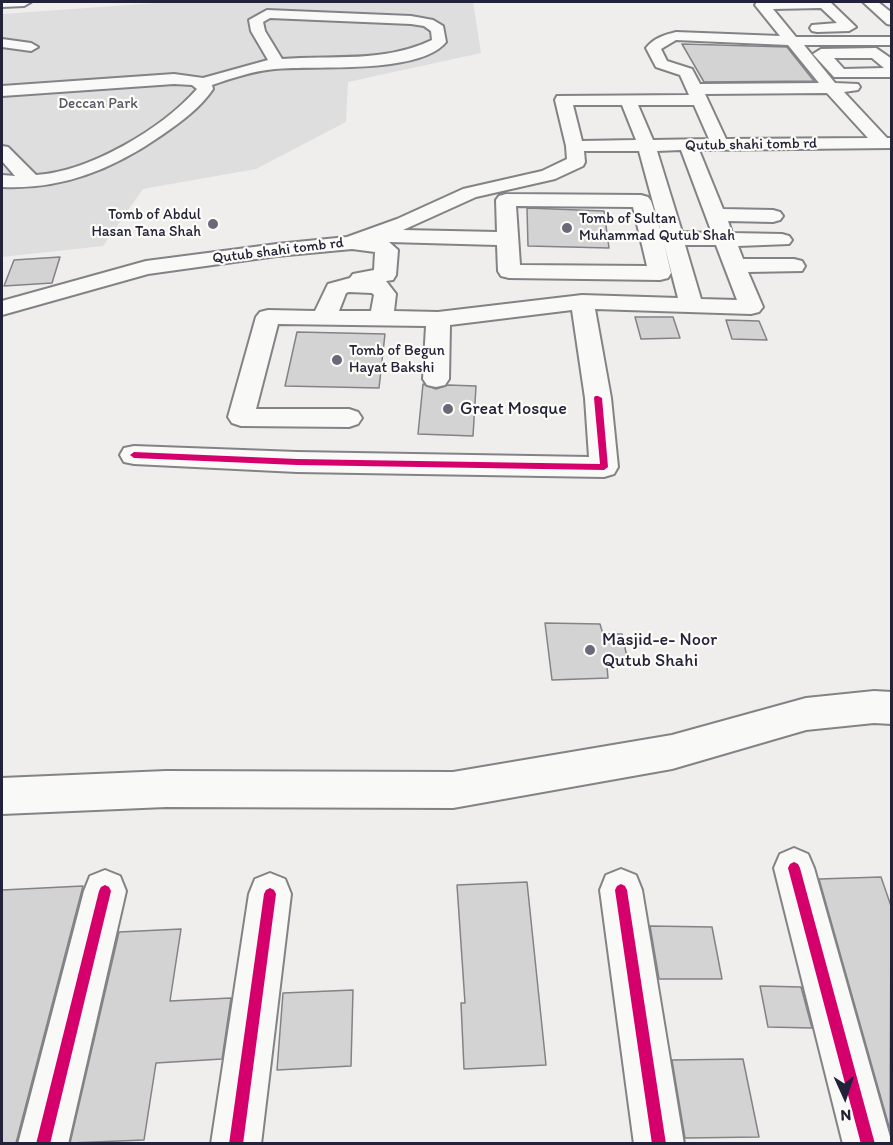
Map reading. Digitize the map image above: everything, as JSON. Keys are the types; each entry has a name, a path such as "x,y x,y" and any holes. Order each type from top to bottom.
{"street":[{"path":"2,3 24,2"},
{"path":"870,2 891,21"},
{"path":"849,27 825,4 762,4 783,28 840,74 891,72"},
{"path":"2,91 174,79 193,80 203,84 251,67 277,63 353,63 382,60 429,48 439,42 440,36 438,29 428,23 411,20 267,14 256,20 258,31 277,63"},
{"path":"783,28 891,27"},
{"path":"720,145 686,72 661,64 653,48 665,39 676,36 798,41 891,41"},
{"path":"798,41 887,143"},
{"path":"2,44 31,47"},
{"path":"836,87 821,54 876,53 888,61"},
{"path":"2,181 32,182 75,175 102,165 167,123 197,99 205,90 203,84"},
{"path":"575,146 563,100 628,100 836,87 891,87"},
{"path":"628,100 647,146 692,306"},
{"name":"Qutub shahi tomb rd","path":"2,308 27,303 146,268 358,239 404,223 470,193 548,175 576,162 575,146 887,143"},
{"path":"349,418 241,417 268,317 438,319 582,302 751,308 688,146"},
{"path":"2,151 32,182"},
{"path":"506,200 641,201 660,273 508,271 507,239 506,200"},
{"path":"715,215 772,216"},
{"path":"651,238 782,240"},
{"path":"358,239 507,239"},
{"path":"358,239 387,250 385,276 361,279 360,285"},
{"path":"734,265 794,266"},
{"path":"324,318 336,289 346,285 378,286 385,294 382,318"},
{"path":"134,455 309,462 604,467 598,398 582,302"},
{"path":"436,379 438,319"},
{"path":"2,796 166,789 453,790 672,752 806,714 874,707 891,708"},
{"path":"794,868 868,1143"},
{"path":"621,890 659,1143"},
{"path":"43,1143 105,891"},
{"path":"236,1143 270,894"}],"shaded area":[{"name":"Deccan Park","path":"170,2 473,2 481,53 348,82 346,122 256,169 143,189 103,246 2,257 2,14"}],"building":[{"path":"682,44 787,47 814,81 704,82"},
{"name":"Tomb of Sultan Muhammad Qutub Shah","path":"527,208 604,211 609,248 528,246"},
{"path":"60,257 52,283 4,286 14,260"},
{"path":"635,317 673,317 680,338 641,339"},
{"path":"726,320 759,321 767,340 732,339"},
{"name":"Tomb of Begun Hayat Bakshi","path":"297,332 385,334 379,388 285,386"},
{"name":"Great Mosque","path":"423,384 436,389 448,385 476,386 473,436 418,434"},
{"name":"Masjid-e- Noor Qutub Shahi","path":"545,623 600,624 603,634 622,634 629,666 607,667 608,678 552,680"},
{"path":"881,877 891,906 890,1130 819,879"},
{"path":"527,882 546,1065 464,1069 461,1003 465,1003 457,885"},
{"path":"83,886 16,1143 2,1143 2,890"},
{"path":"650,926 712,927 722,979 659,979"},
{"path":"181,929 170,1001 231,998 222,1059 156,1063 144,1140 70,1143 119,932"},
{"path":"760,986 801,987 812,1028 768,1027"},
{"path":"353,990 351,1066 277,1070 283,993"},
{"path":"743,1059 759,1137 685,1138 672,1060"}],"cycle path":[{"path":"134,455 297,462 604,467 598,398"},
{"path":"794,868 868,1144"},
{"path":"621,890 659,1144"},
{"path":"43,1144 105,891"},
{"path":"236,1144 270,894"}],"place":[{"name":"Tomb of Abdul Hasan Tana Shah","path":"213,224"},
{"name":"Tomb of Sultan Muhammad Qutub Shah","path":"567,228"},
{"name":"Tomb of Begun Hayat Bakshi","path":"337,360"},
{"name":"Great Mosque","path":"448,409"},
{"name":"Masjid-e- Noor Qutub Shahi","path":"590,650"}]}
